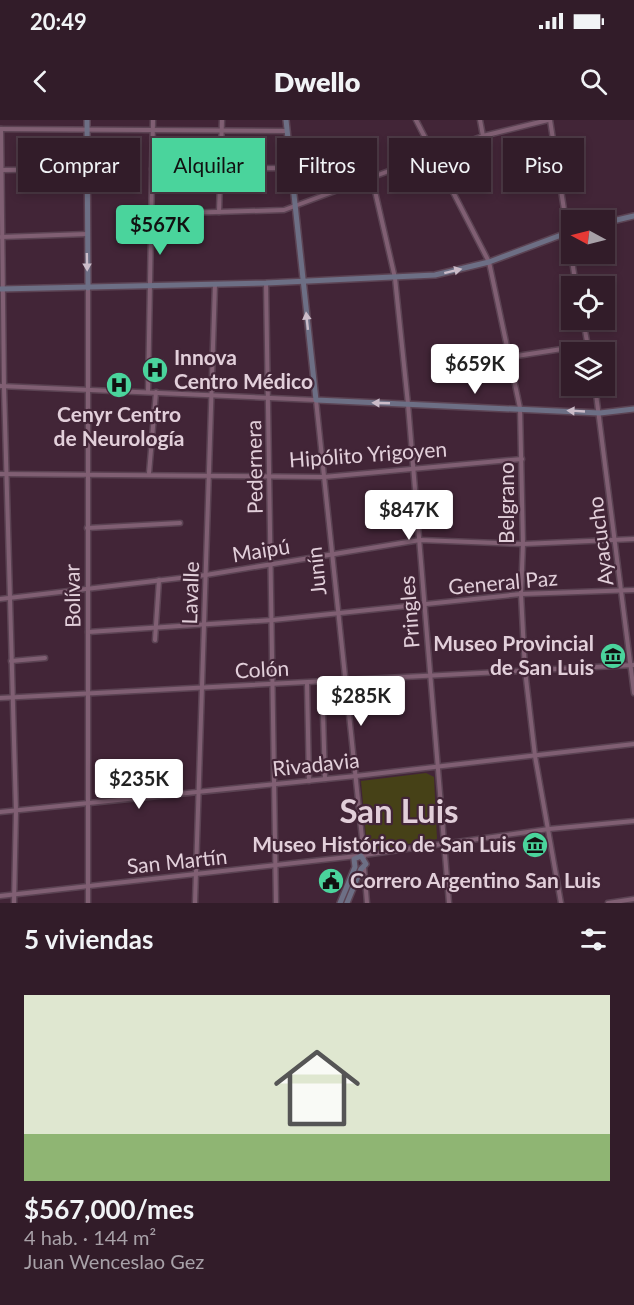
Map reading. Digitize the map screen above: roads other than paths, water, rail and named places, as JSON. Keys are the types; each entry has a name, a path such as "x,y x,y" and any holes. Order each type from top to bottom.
{"street":[{"path":"87,120 87,138"},
{"path":"153,120 153,138"},
{"path":"221,138 222,120"},
{"name":"Junín","path":"286,120 288,138"},
{"name":"Belgrano","path":"416,120 425,138"},
{"path":"480,120 483,136"},
{"path":"478,138 549,120 565,210"},
{"path":"14,903 16,811 2,386 1,129 287,130"},
{"path":"148,392 152,169"},
{"path":"1,170 18,170"},
{"path":"87,192 88,288"},
{"path":"219,192 219,212"},
{"name":"Junín","path":"294,192 356,776 362,842 361,856"},
{"path":"150,214 284,210 334,192"},
{"name":"Pringles","path":"375,192 395,278 420,540 449,903"},
{"name":"Belgrano","path":"452,192 489,262 520,408 523,544 521,594 525,670 535,756 561,903"},
{"path":"615,220 634,216"},
{"path":"1,237 87,234"},
{"path":"2,289 266,283 439,274 489,262 561,235"},
{"name":"Pedernera","path":"266,283 276,903"},
{"name":"Lavalle","path":"195,903 215,284"},
{"name":"Bolívar","path":"88,288 88,903"},
{"path":"510,357 561,349"},
{"path":"2,386 600,413 634,409"},
{"path":"149,473 156,392"},
{"name":"Ayacucho","path":"597,396 634,693"},
{"name":"Hipólito Yrigoyen","path":"0,474 149,473 324,477 522,459"},
{"path":"87,528 180,523"},
{"name":"Maipú","path":"0,599 206,575 420,540 523,544 634,539"},
{"path":"155,640 159,580"},
{"name":"General Paz","path":"88,632 205,626 521,594 634,590"},
{"path":"11,661 45,658"},
{"name":"Colón","path":"0,698 632,665"},
{"path":"322,682 325,779"},
{"path":"307,683 309,781"},
{"name":"Rivadavia","path":"0,812 199,793 634,744"},
{"name":"San Martín","path":"0,896 361,856 549,829 634,821"},
{"path":"362,842 366,849 375,853"},
{"path":"340,903 355,867 354,859 361,856 366,862 347,903"},
{"path":"364,867 367,903"},
{"path":"6,895 6,903"},
{"path":"608,903 634,899"}],"place":[{"name":"Innova Centro Médico","path":"155,370"},
{"name":"Cenyr Centro de Neurología","path":"119,385"},
{"name":"Museo Provincial de San Luis","path":"613,656"},
{"name":"Museo Histórico de San Luis","path":"535,845"},
{"name":"Correro Argentino San Luis","path":"331,881"}],"district":[{"name":"San Luis","path":"399,811"}]}
